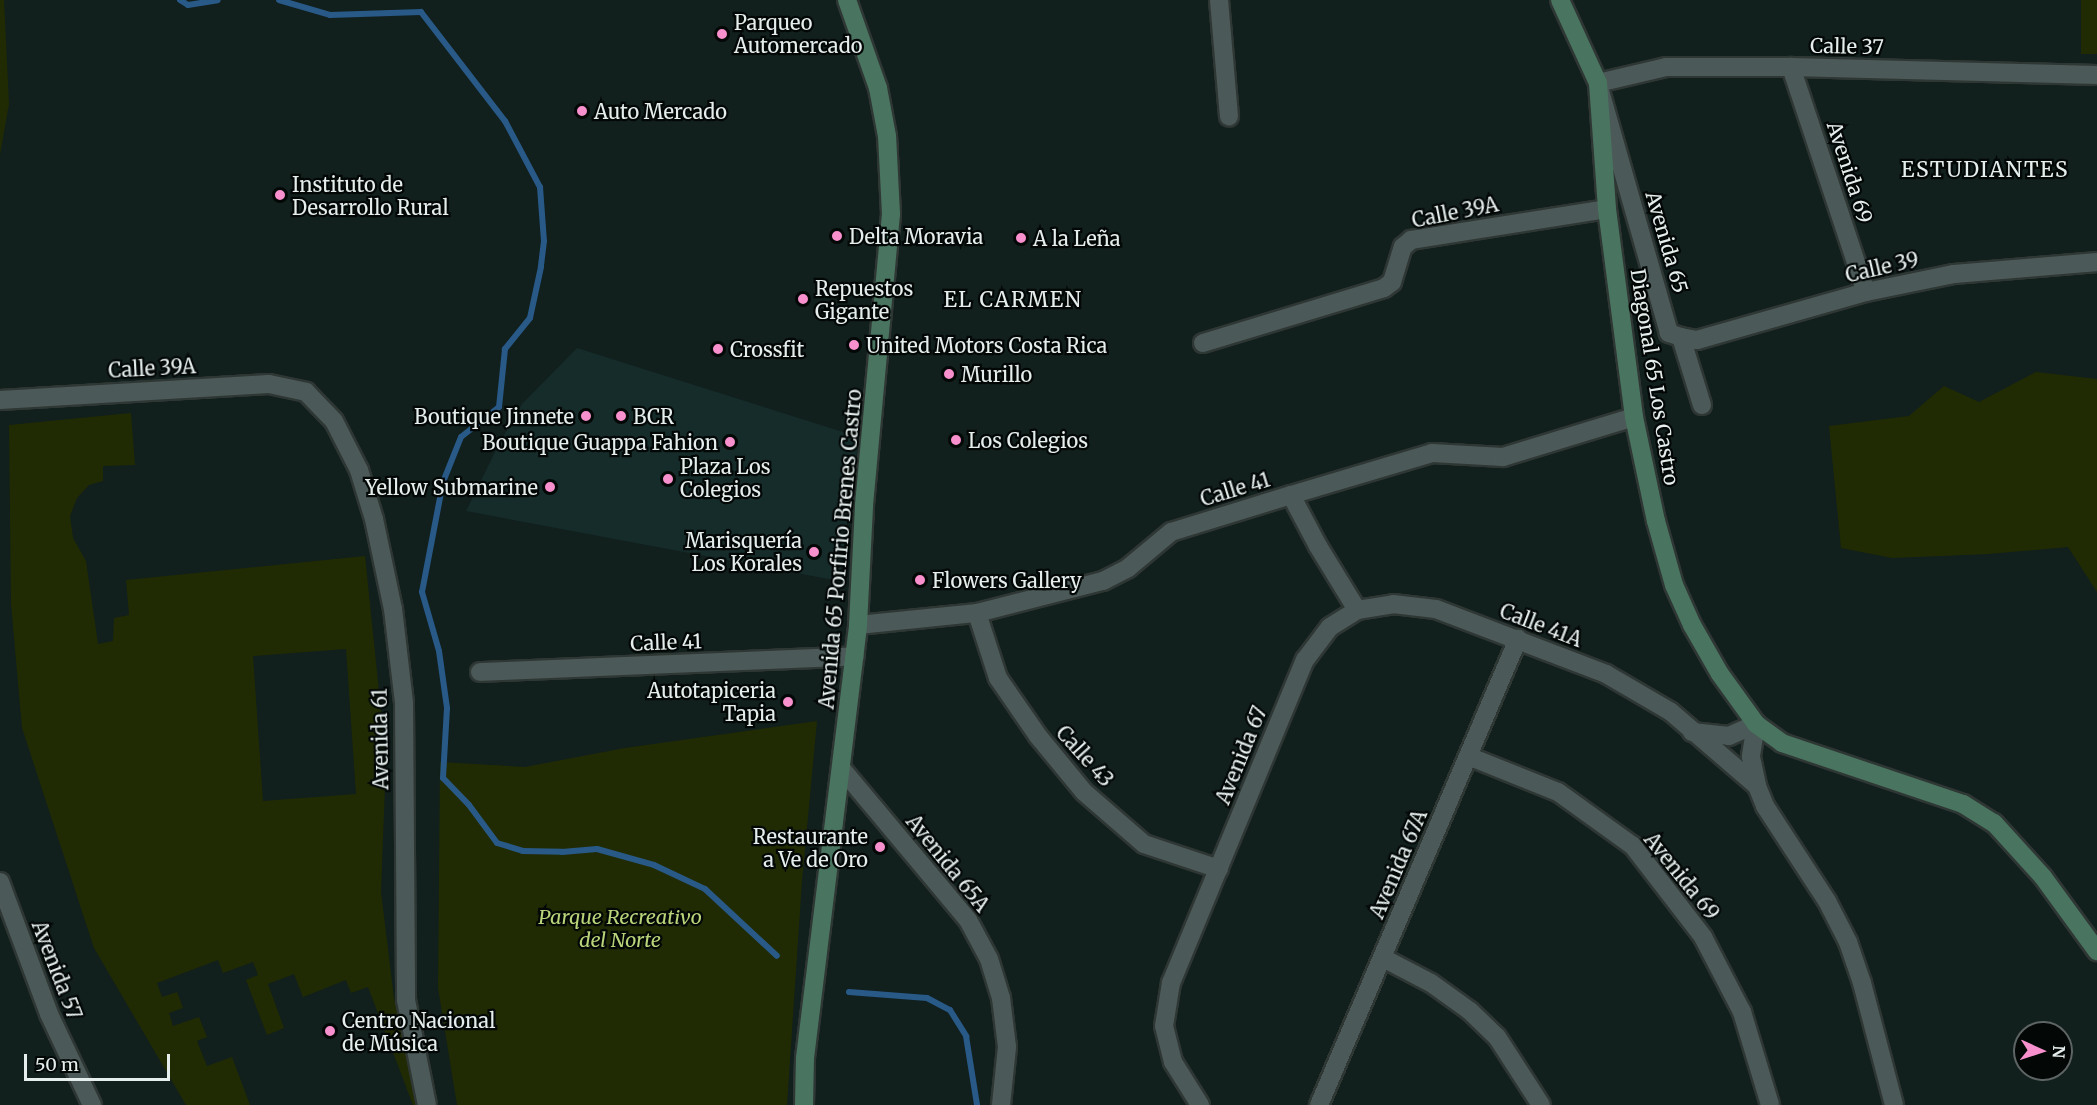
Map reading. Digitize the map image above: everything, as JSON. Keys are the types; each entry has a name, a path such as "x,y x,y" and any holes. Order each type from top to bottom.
{"main road":[{"name":"Avenida 65 Porfirio Brenes Castro","path":"804,1105 805,1058 858,626 864,505 891,196 887,136 878,88 847,0"},
{"path":"1560,0 1598,83"},
{"name":"Diagonal 65 Los Castro","path":"1598,83 1607,209 1634,417 1656,521 1674,585 1692,625 1719,674 1756,724 1782,743 1963,804 1994,823 2043,877 2096,944"}],"street":[{"path":"1219,0 1229,117"},
{"name":"Calle 37","path":"1598,83 1666,67 1791,67 2097,75"},
{"name":"Avenida 69","path":"1791,67 1866,292"},
{"name":"Avenida 65","path":"1598,83 1669,333 1681,337 1702,405"},
{"name":"Calle 39A","path":"1203,343 1383,288 1392,282 1403,247 1411,240 1607,209"},
{"name":"Calle 39","path":"1681,337 1697,340 1866,292 1954,274 2097,262"},
{"name":"Calle 39A","path":"0,400 269,384 306,392"},
{"name":"Avenida 61","path":"306,392 334,422 359,470 374,519 393,609 404,703 406,1000 426,1105"},
{"name":"Calle 41","path":"858,626 977,613 1103,581 1128,568 1171,532 1432,453 1503,457 1634,417"},
{"path":"1292,495 1357,610"},
{"name":"Calle 41A","path":"1357,610 1393,604 1436,609 1606,674 1671,712 1757,786"},
{"name":"Avenida 67","path":"1200,1105 1173,1062 1164,1026 1171,983 1305,660 1330,627 1357,610"},
{"name":"Calle 43","path":"977,613 998,678 1038,736 1084,792 1144,844 1219,869"},
{"name":"Avenida 67A","path":"1319,1105 1518,639"},
{"name":"Calle 41","path":"480,672 855,656"},
{"path":"1692,732 1729,736 1756,724"},
{"path":"1756,724 1751,757 1757,786 1765,806 1827,901 1848,942 1862,983 1894,1105"},
{"name":"Avenida 69","path":"1468,756 1558,792 1633,846 1703,937 1723,974 1742,1012 1770,1105"},
{"name":"Avenida 65A","path":"841,768 968,920 989,959 1001,998 1007,1047 1001,1105"},
{"name":"Avenida 57","path":"0,882 49,1014 92,1105"},
{"path":"1383,958 1431,983 1470,1011 1497,1037 1541,1105"}],"shaded area":[{"name":"Plaza Los Colegios","path":"577,348 859,437 839,581 466,511 522,404"}],"green space":[{"path":"0,0 4,0 9,104 0,155"},
{"path":"2081,0 2097,0 2097,54 2081,54"},
{"path":"2036,372 2097,379 2097,592 2068,547 1988,554 1892,558 1841,548 1829,426 1909,416 1944,386 1979,402"},
{"path":"131,413 135,465 103,466 103,481 89,485 77,498 70,516 73,538 86,561 98,644 113,641 114,618 129,615 126,580 365,556 386,759 381,892 394,998 419,1105 413,1105 368,987 351,993 346,980 303,997 294,974 268,984 284,1028 267,1035 246,980 258,975 253,962 223,973 218,960 157,983 162,997 177,992 183,1008 169,1013 173,1026 199,1017 207,1037 197,1041 207,1066 232,1057 250,1105 186,1105 94,948 22,728 11,604 9,425","holes":["346,649 356,794 263,801 253,656"]},
{"name":"Parque Recreativo del Norte","path":"817,721 802,881 787,1105 457,1105 438,988 440,762 525,767 625,748"}],"waterway":[{"path":"180,0 188,5 218,0"},
{"path":"279,0 330,15 421,12 505,121 540,187 544,241 530,318 505,349 499,407 461,437 443,482 422,592 439,651 447,708 443,778 469,805 497,843 523,851 562,852 597,849 654,865 705,889 777,956"},
{"path":"849,992 927,998 950,1010 966,1036 977,1105"}],"place":[{"name":"Parqueo Automercado","path":"722,34"},
{"name":"Auto Mercado","path":"582,111"},
{"name":"Instituto de Desarrollo Rural","path":"280,195"},
{"name":"Delta Moravia","path":"837,236"},
{"name":"A la Leña","path":"1021,238"},
{"name":"Repuestos Gigante","path":"803,299"},
{"name":"United Motors Costa Rica","path":"854,345"},
{"name":"Crossfit","path":"718,349"},
{"name":"Murillo","path":"949,374"},
{"name":"Boutique Jinnete","path":"586,416"},
{"name":"BCR","path":"621,416"},
{"name":"Los Colegios","path":"956,440"},
{"name":"Boutique Guappa Fahion","path":"730,442"},
{"name":"Plaza Los Colegios","path":"668,479"},
{"name":"Yellow Submarine","path":"550,487"},
{"name":"Marisquería Los Korales","path":"814,552"},
{"name":"Flowers Gallery","path":"920,580"},
{"name":"Autotapiceria Tapia","path":"788,702"},
{"name":"Restaurante a Ve de Oro","path":"880,847"},
{"name":"Centro Nacional de Música","path":"330,1031"}],"district":[{"name":"ESTUDIANTES","path":"1985,170"},
{"name":"EL CARMEN","path":"1013,300"}]}
